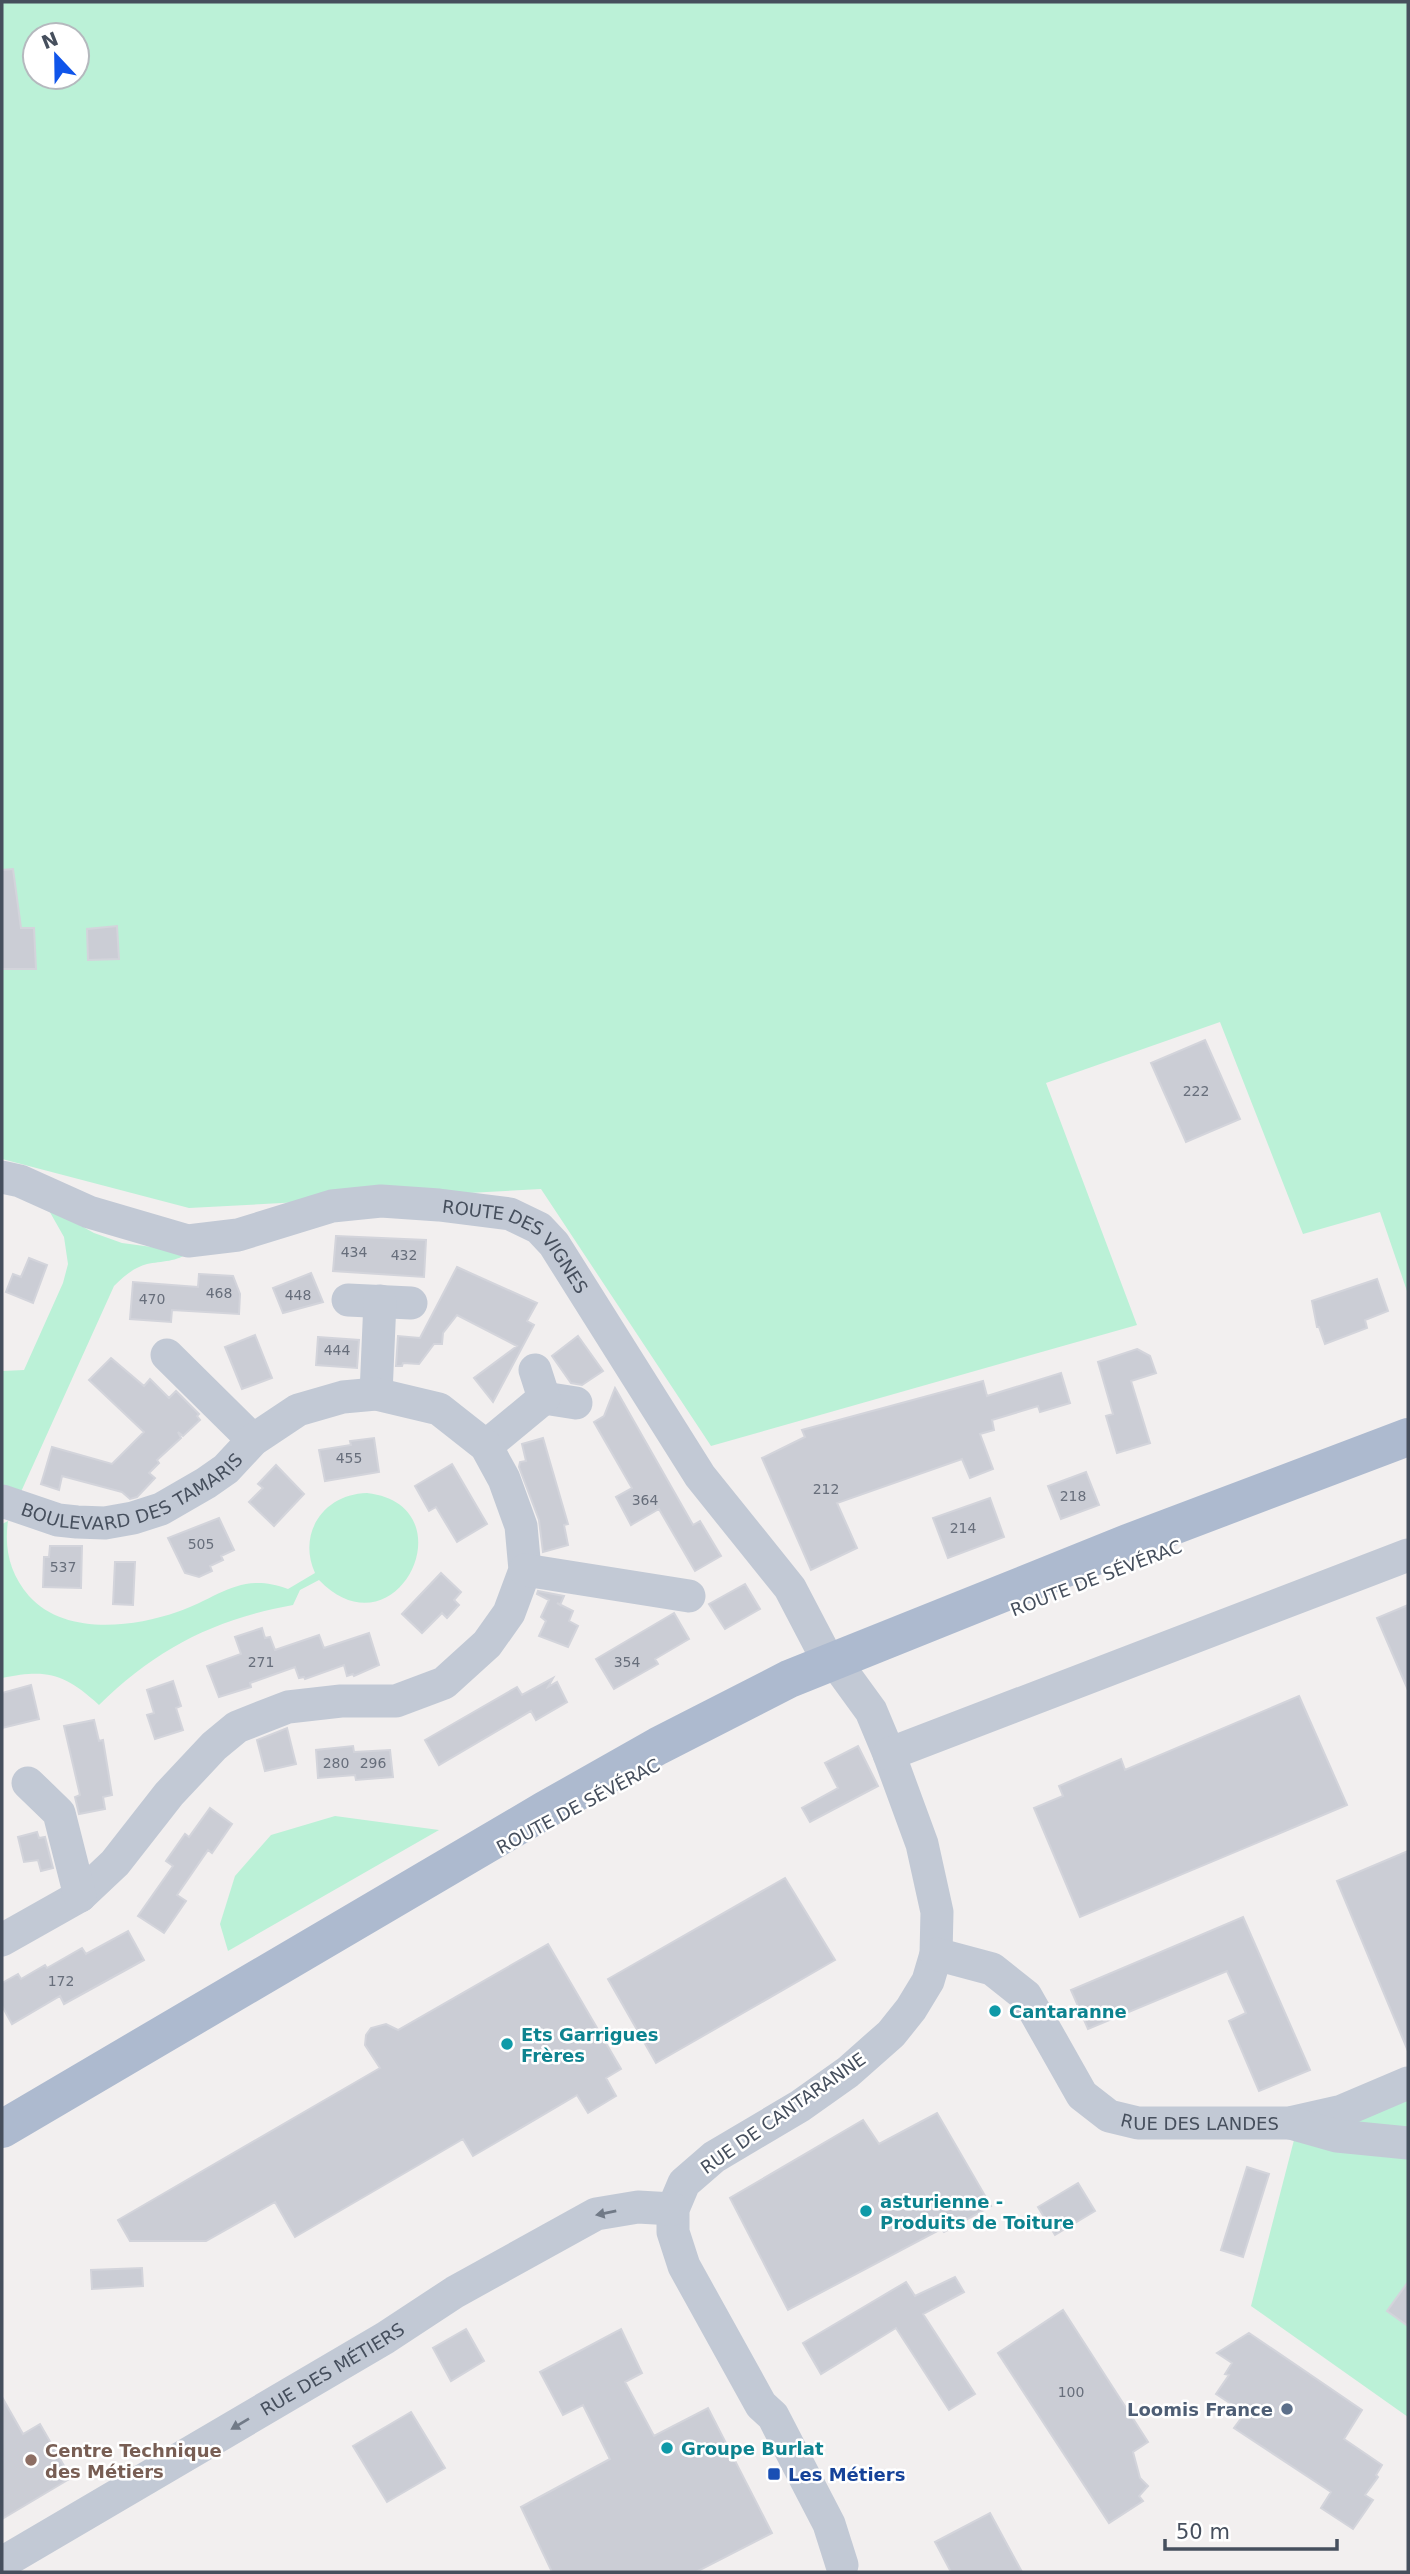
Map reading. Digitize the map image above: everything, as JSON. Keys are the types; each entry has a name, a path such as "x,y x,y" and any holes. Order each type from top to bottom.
{"main road":[{"name":"ROUTE DE SÉVÉRAC","path":"2,2129 658,1746 789,1679 840,1669 1016,1609 1181,1534 1403,1450"},
{"name":"ROUTE DE SÉVÉRAC","path":"2,2146 500,1847 585,1800 728,1730 840,1669"}],"street":[{"name":"ROUTE DES VIGNES","path":"2,1177 20,1181 89,1212 188,1241 239,1235 332,1206 381,1201 510,1214 539,1228 554,1244 700,1476 790,1588 824,1653 840,1669"},
{"path":"376,1394 379,1301"},
{"name":"BOULEVARD DES TAMARIS","path":"167,1355 253,1440"},
{"path":"486,1446 552,1390"},
{"name":"BOULEVARD DES TAMARIS","path":"2,1501 58,1520 105,1523 133,1518 161,1509 206,1483 226,1469 253,1440 298,1410 343,1397 376,1394 439,1409 486,1446 504,1479 521,1526 525,1570 509,1613 487,1644 444,1683 396,1701 341,1701 288,1707 237,1727 214,1746 169,1794 115,1863 80,1896 2,1940"},
{"path":"889,1754 1408,1555"},
{"path":"525,1570 689,1596"},
{"name":"RUE DE CANTARANNE","path":"673,2209 684,2183 713,2157 800,2106 848,2072 891,2034 928,1981 936,1954 937,1912 925,1858 871,1711 840,1669"},
{"path":"28,1783 59,1813 80,1896"},
{"name":"RUE DES LANDES","path":"936,1954 992,1969 1026,1996 1082,2095 1109,2116 1138,2123 1289,2123 1342,2111 1408,2083"},
{"path":"2,2115 80,2072 123,2059"},
{"path":"1289,2123 1337,2137 1408,2143"},
{"name":"RUE DES MÉTIERS","path":"2,2563 362,2351 466,2286 596,2214 638,2207 673,2209"},
{"path":"673,2209 673,2232 684,2266 761,2405 773,2416 830,2524 844,2569"}],"green space":[{"path":"2,2 1408,2 1408,1294 1380,1212 1303,1234 1220,1022 1046,1083 1137,1325 711,1446 541,1189 189,1208 2,1159"},
{"path":"47,1207 94,1233 122,1243 189,1252 175,1259 137,1268 114,1286 20,1494 2,1485 2,1371 24,1370 63,1283 68,1264 64,1237"},
{"path":"367,1493 398,1503 414,1523 418,1547 411,1571 396,1591 374,1602 348,1600 319,1580 300,1590 293,1605 264,1611 212,1628 165,1652 120,1685 99,1705 75,1686 54,1676 31,1674 2,1678 2,1524 8,1521 8,1551 17,1579 29,1596 44,1609 79,1622 119,1624 159,1618 243,1585 271,1584 288,1589 315,1573 309,1544 318,1518 338,1500"},
{"path":"335,1816 439,1830 228,1951 220,1924 235,1876 271,1835"},
{"path":"1408,2097 1408,2417 1251,2306 1294,2140"}],"building":[{"path":"13,869 21,928 34,928 36,969 2,969 2,870"},
{"path":"117,926 119,959 88,960 87,929"},
{"path":"1205,1040 1240,1119 1186,1142 1151,1063"},
{"path":"336,1236 426,1240 424,1277 333,1271"},
{"path":"29,1258 47,1265 33,1303 6,1292 13,1274 21,1277"},
{"path":"457,1267 537,1303 527,1321 534,1325 493,1402 474,1378 517,1346 457,1315 443,1333 442,1344 434,1344 419,1364 403,1363 402,1366 396,1366 398,1336 420,1338"},
{"path":"311,1273 323,1302 283,1313 273,1288"},
{"path":"199,1274 233,1276 240,1294 239,1314 172,1310 171,1322 130,1319 133,1282 198,1287"},
{"path":"1377,1279 1388,1311 1365,1320 1367,1328 1325,1344 1317,1327 1312,1301"},
{"path":"255,1335 272,1378 242,1389 225,1347"},
{"path":"578,1336 603,1371 582,1385 571,1383 552,1356"},
{"path":"318,1337 359,1340 357,1368 316,1365"},
{"path":"1137,1349 1150,1356 1156,1373 1131,1381 1150,1443 1117,1453 1106,1416 1113,1414 1098,1362"},
{"path":"111,1358 144,1386 150,1379 169,1398 176,1391 199,1414 197,1416 200,1420 183,1436 178,1432 181,1438 157,1460 159,1463 149,1473 155,1478 137,1497 130,1499 122,1492 62,1476 59,1490 41,1484 52,1447 112,1464 144,1432 89,1380"},
{"path":"1061,1373 1070,1403 1040,1412 1038,1406 992,1420 994,1430 980,1434 993,1469 970,1478 962,1459 837,1503 857,1548 811,1570 762,1458 805,1437 802,1430 983,1381 987,1396"},
{"path":"615,1388 693,1525 700,1521 721,1556 695,1571 659,1509 631,1525 616,1497 632,1488 594,1422 604,1416"},
{"path":"374,1438 379,1472 325,1481 319,1450 351,1445 350,1441"},
{"path":"543,1438 568,1524 564,1525 568,1545 543,1552 539,1520 519,1467 520,1462 526,1461 522,1444"},
{"path":"452,1464 487,1524 457,1542 436,1507 429,1511 415,1486"},
{"path":"276,1465 304,1494 274,1526 249,1502 263,1488 258,1484"},
{"path":"1086,1472 1099,1505 1061,1519 1048,1486"},
{"path":"990,1498 1004,1537 948,1558 933,1518"},
{"path":"219,1518 234,1550 221,1556 223,1560 210,1566 212,1571 199,1577 185,1573 168,1538"},
{"path":"50,1546 82,1546 81,1588 43,1587 44,1557 49,1557"},
{"path":"115,1562 135,1562 133,1605 113,1604"},
{"path":"441,1573 461,1592 454,1600 459,1605 447,1618 442,1613 422,1633 402,1614"},
{"path":"745,1584 760,1609 725,1629 709,1604"},
{"path":"538,1591 564,1596 560,1605 573,1611 569,1621 578,1626 568,1647 539,1636 546,1621 541,1617 549,1600 537,1594"},
{"path":"1408,1605 1408,1690 1377,1618"},
{"path":"674,1613 689,1639 655,1659 658,1664 614,1689 596,1659"},
{"path":"262,1628 265,1638 270,1637 275,1650 319,1635 324,1648 369,1633 379,1665 354,1676 347,1676 344,1665 305,1679 299,1678 295,1667 250,1683 251,1687 219,1697 207,1666 241,1654 235,1637"},
{"path":"553,1678 548,1687 557,1682 567,1702 536,1720 531,1711 439,1765 425,1740 517,1687 522,1695"},
{"path":"173,1681 181,1706 176,1708 183,1730 155,1739 147,1715 154,1713 147,1690"},
{"path":"31,1685 39,1719 2,1728 2,1693"},
{"path":"1299,1696 1347,1805 1080,1917 1034,1808 1063,1796 1059,1786 1121,1759 1125,1770"},
{"path":"94,1720 99,1741 103,1740 112,1795 103,1797 105,1809 79,1814 75,1797 80,1795 64,1726"},
{"path":"287,1728 296,1764 265,1771 257,1740"},
{"path":"353,1746 354,1752 390,1750 393,1777 356,1780 355,1775 318,1778 316,1750"},
{"path":"858,1746 878,1786 810,1822 802,1808 838,1788 825,1763"},
{"path":"210,1808 232,1824 212,1853 208,1850 177,1895 186,1901 164,1933 138,1916 173,1866 166,1861 185,1834 189,1837"},
{"path":"37,1832 39,1838 45,1837 53,1868 41,1871 38,1860 24,1862 18,1837"},
{"path":"1408,1851 1408,2051 1337,1881"},
{"path":"785,1878 835,1960 656,2063 608,1979"},
{"path":"1243,1917 1310,2070 1259,2091 1229,2021 1246,2013 1227,1971 1088,2029 1071,1990"},
{"path":"128,1931 144,1960 64,2004 60,1996 12,2024 2,2006 2,1983 18,1974 21,1979 45,1965 47,1968 82,1948 86,1954"},
{"path":"548,1944 621,2069 606,2078 616,2096 588,2113 577,2095 473,2156 463,2139 295,2237 275,2202 206,2241 130,2241 118,2220 380,2068 365,2045 366,2035 371,2028 386,2024 398,2030"},
{"name":"asturienne - Produits de Toiture","path":"937,2113 991,2206 944,2232 941,2229 788,2310 730,2198 863,2120 879,2144"},
{"path":"1247,2167 1269,2174 1243,2257 1221,2250"},
{"path":"1078,2183 1095,2211 1055,2235 1038,2207"},
{"path":"142,2268 143,2286 92,2289 91,2270"},
{"path":"955,2277 964,2292 923,2314 975,2394 949,2410 896,2328 821,2374 803,2343 906,2282 915,2296"},
{"path":"1408,2282 1408,2326 1387,2311"},
{"path":"1063,2310 1148,2442 1133,2452 1140,2478 1148,2486 1139,2496 1143,2501 1109,2523 998,2353"},
{"path":"466,2329 484,2361 451,2381 433,2348"},
{"name":"Groupe Burlat","path":"621,2329 642,2373 625,2382 654,2436 708,2408 772,2533 696,2572 552,2572 521,2507 610,2459 583,2405 563,2415 540,2372"},
{"path":"1249,2333 1362,2410 1344,2439 1382,2465 1376,2475 1378,2477 1365,2495 1373,2500 1353,2529 1321,2508 1331,2492 1234,2428 1245,2413 1216,2394 1229,2375 1225,2374 1232,2363 1217,2353"},
{"name":"Centre Technique des Métiers","path":"2,2397 23,2434 40,2424 71,2478 2,2519"},
{"path":"411,2412 445,2468 387,2502 353,2446"},
{"path":"990,2513 1022,2572 951,2572 935,2542"}],"place":[{"name":"Cantaranne","path":"995,2011"},
{"name":"Ets Garrigues Frères","path":"507,2044"},
{"name":"asturienne - Produits de Toiture","path":"866,2211"},
{"name":"Loomis France","path":"1287,2409"},
{"name":"Groupe Burlat","path":"667,2448"},
{"name":"Centre Technique des Métiers","path":"31,2460"},
{"name":"Les Métiers","path":"774,2474"}]}
